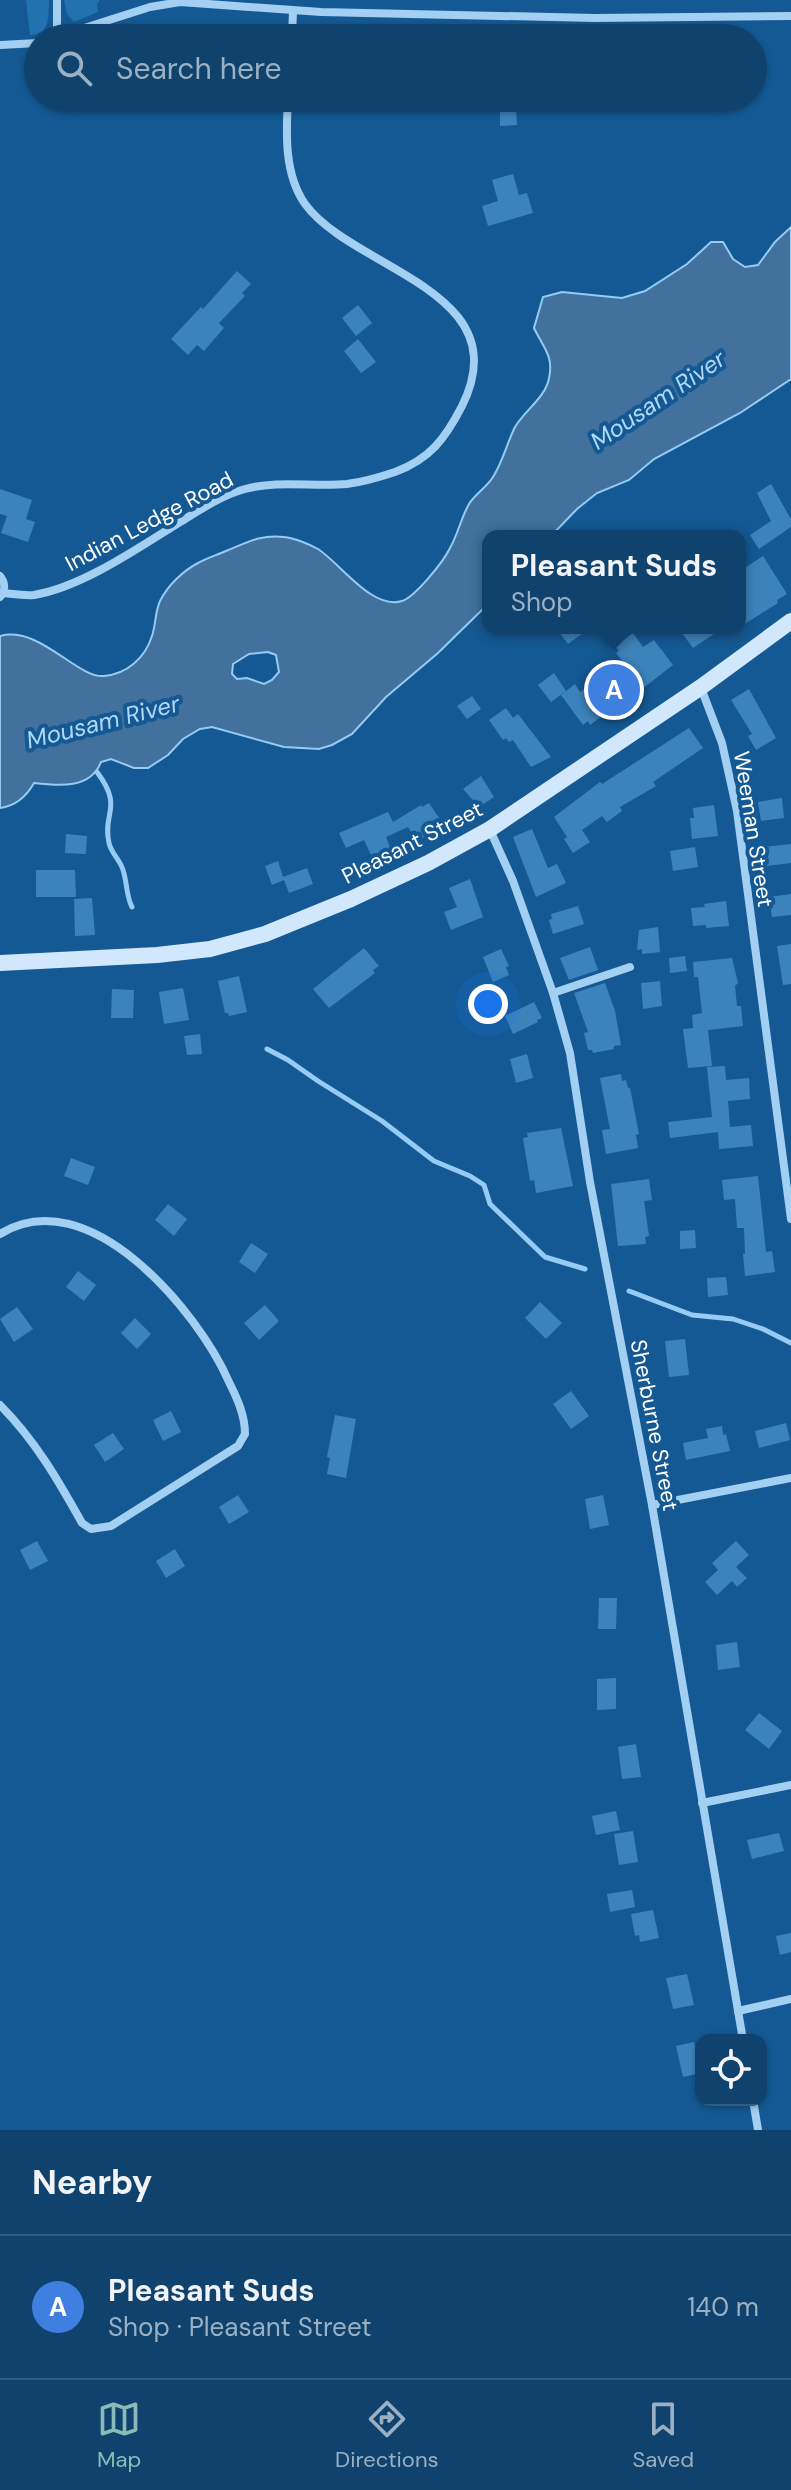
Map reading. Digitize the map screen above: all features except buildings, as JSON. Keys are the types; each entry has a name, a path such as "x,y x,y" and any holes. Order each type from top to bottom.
{"main road":[{"name":"Pleasant Street","path":"0,963 157,955 210,949 294,924 428,863 490,829 701,687 791,621"}],"street":[{"path":"56,24 57,0"},
{"path":"96,24 150,7 180,2 235,2 293,11 595,18 791,16"},
{"path":"293,11 293,24"},
{"path":"0,45 24,44"},
{"name":"Indian Ledge Road","path":"2,595 31,595 60,588 115,562 206,506 242,490 265,485 349,484 413,465 445,438 468,394 472,377 473,361 465,325 421,284 337,232 304,202 289,159 287,112"},
{"path":"0,576 4,584 2,595"},
{"name":"Weeman Street","path":"701,687 722,743 737,811 791,1219"},
{"name":"Sherburne Street","path":"490,829 513,881 553,993 570,1053 588,1171 652,1505 742,2034"},
{"path":"553,993 630,967"},
{"path":"779,1137 791,1136"},
{"path":"0,1234 25,1223 59,1223 84,1229 117,1247 177,1301 202,1332 237,1398 245,1430 238,1446 125,1518 96,1530 82,1523 47,1462 0,1405"},
{"path":"652,1505 791,1478"},
{"path":"702,1803 791,1785"},
{"path":"738,2011 791,1999"},
{"path":"754,2106 758,2130"}],"shaded area":[{"path":"26,0 49,0 47,24 29,24"},
{"path":"64,0 100,0 98,12 74,22 67,14"}],"water":[{"name":"Mousam River","path":"791,227 791,379 740,413 654,459 629,480 597,493 557,530 482,530 482,610 386,697 352,734 319,749 284,747 212,727 200,729 148,768 134,768 111,759 101,762 90,777 73,784 34,783 20,800 0,808 0,636 29,638 94,675 112,675 134,664 145,651 160,601 176,579 205,560 247,542 276,536 314,547 379,599 402,601 421,586 447,554 469,504 493,477 515,427 547,385 549,358 534,328 543,297 562,292 622,298 645,291 687,264 711,242 723,242 733,259 745,267 758,265","holes":["268,652 276,655 279,672 264,684 247,678 237,679 232,674 233,664 249,654"]}],"waterway":[{"path":"97,772 111,802 109,843 123,870 132,907"},
{"path":"267,1049 382,1121 434,1161 484,1185 490,1204 545,1257 585,1269"},
{"path":"629,1291 692,1315 733,1319 791,1343"}],"place":[{"name":"Pleasant Suds","path":"614,690"}]}
